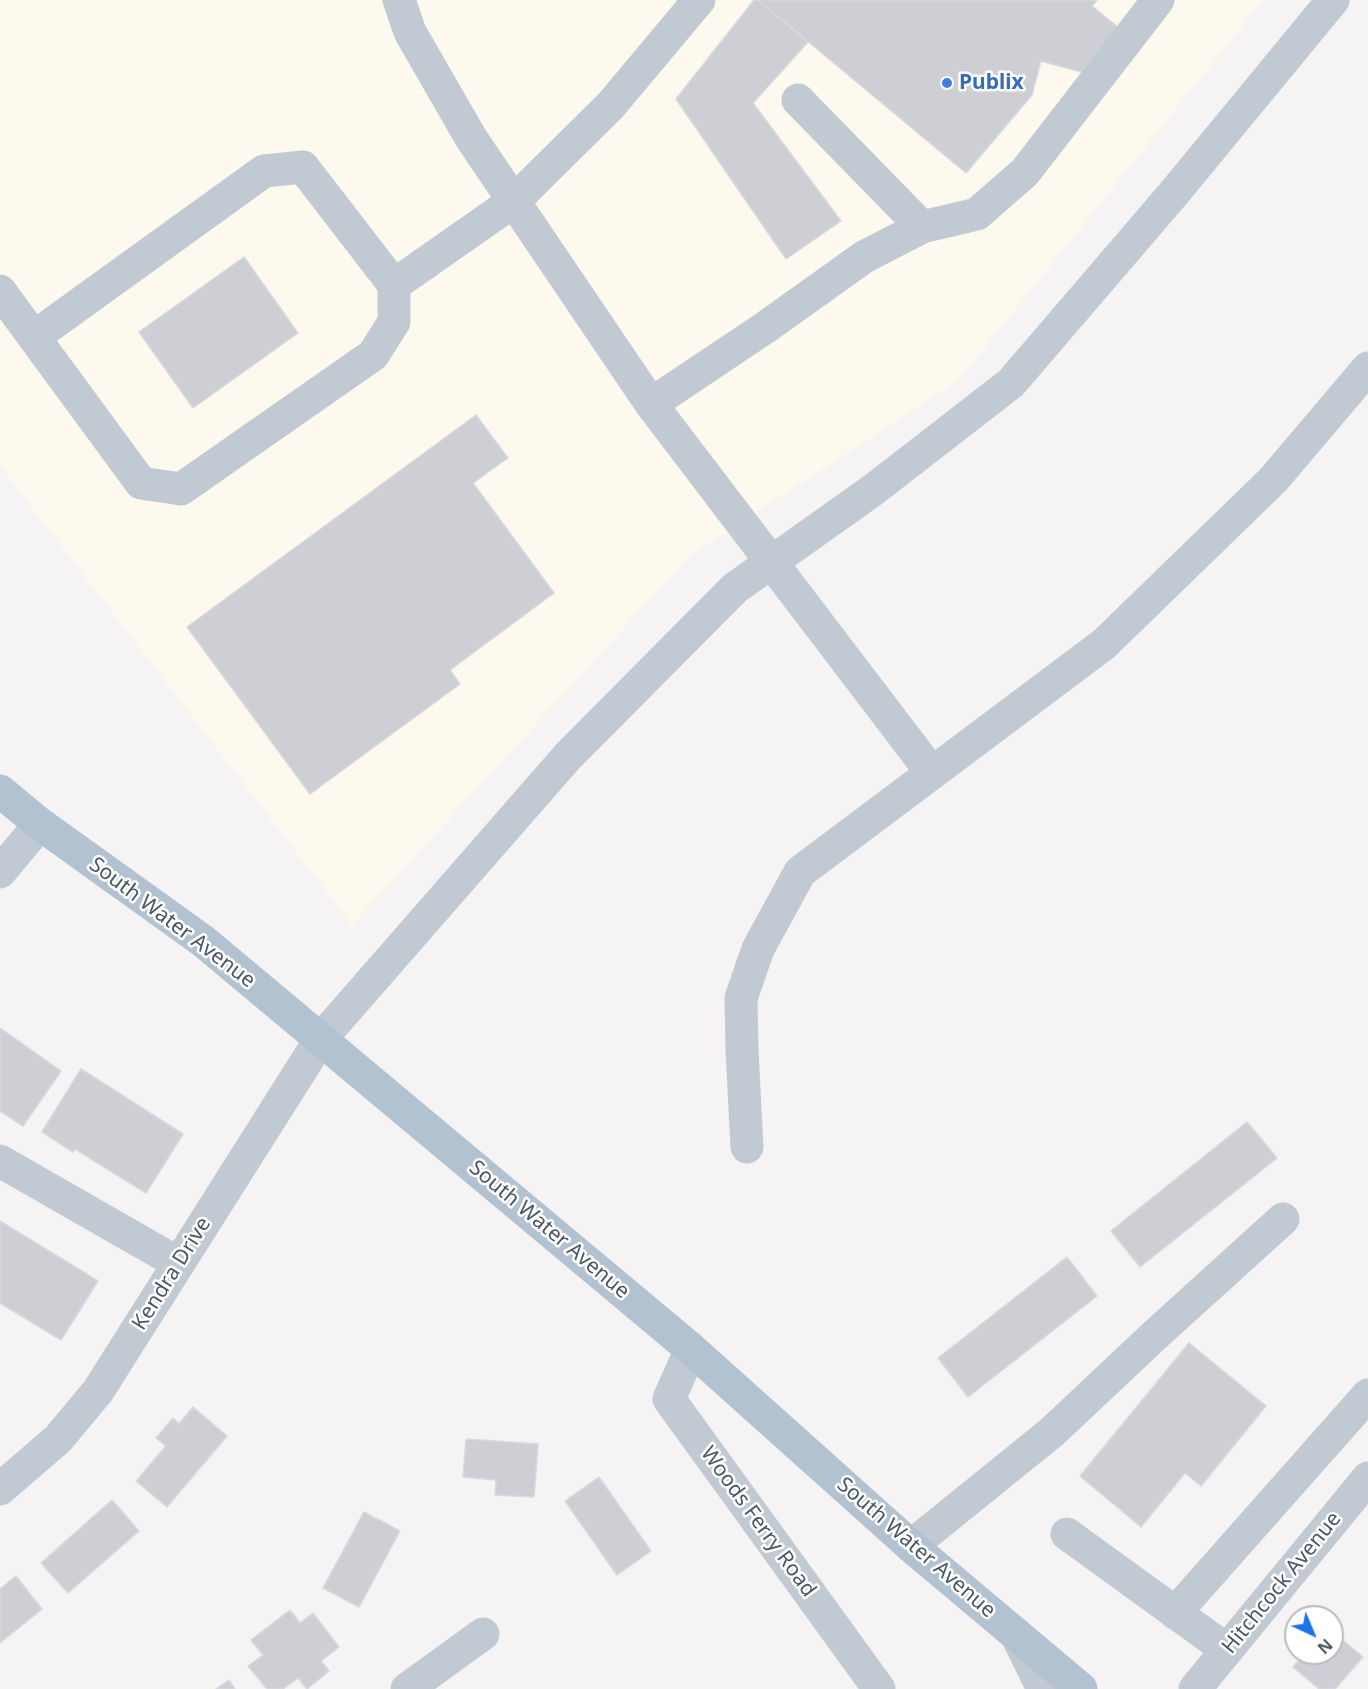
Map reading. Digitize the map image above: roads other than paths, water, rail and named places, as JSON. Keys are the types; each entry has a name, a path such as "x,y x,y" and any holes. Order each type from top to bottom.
{"main road":[{"name":"South Water Avenue","path":"0,791 40,824 203,941 691,1348 911,1546 1082,1689"}],"street":[{"path":"399,0 410,32 471,138 651,404 932,773"},
{"path":"394,285 514,201 611,105 699,0"},
{"path":"651,404 766,327 864,257 922,227 977,214 1025,172 1158,0"},
{"name":"Kendra Drive","path":"0,1489 58,1439 98,1391 320,1040 568,756 735,588 873,490 1011,382 1174,193 1333,0"},
{"path":"798,100 922,227"},
{"path":"0,291 141,483 181,489 373,355 394,322 394,285 303,167 264,171 34,336"},
{"path":"747,1147 741,998 758,949 800,872 1104,644 1273,480 1368,368"},
{"path":"0,872 40,824"},
{"path":"0,1161 178,1263"},
{"path":"911,1546 1052,1432 1283,1219"},
{"name":"Woods Ferry Road","path":"691,1348 669,1399 879,1689"},
{"path":"1175,1613 1368,1395"},
{"name":"Hitchcock Avenue","path":"1195,1689 1368,1478"},
{"path":"1067,1534 1227,1650"},
{"path":"407,1689 483,1634"},
{"path":"1016,1634 1043,1689"}],"place":[{"name":"Publix","path":"947,83"}]}
